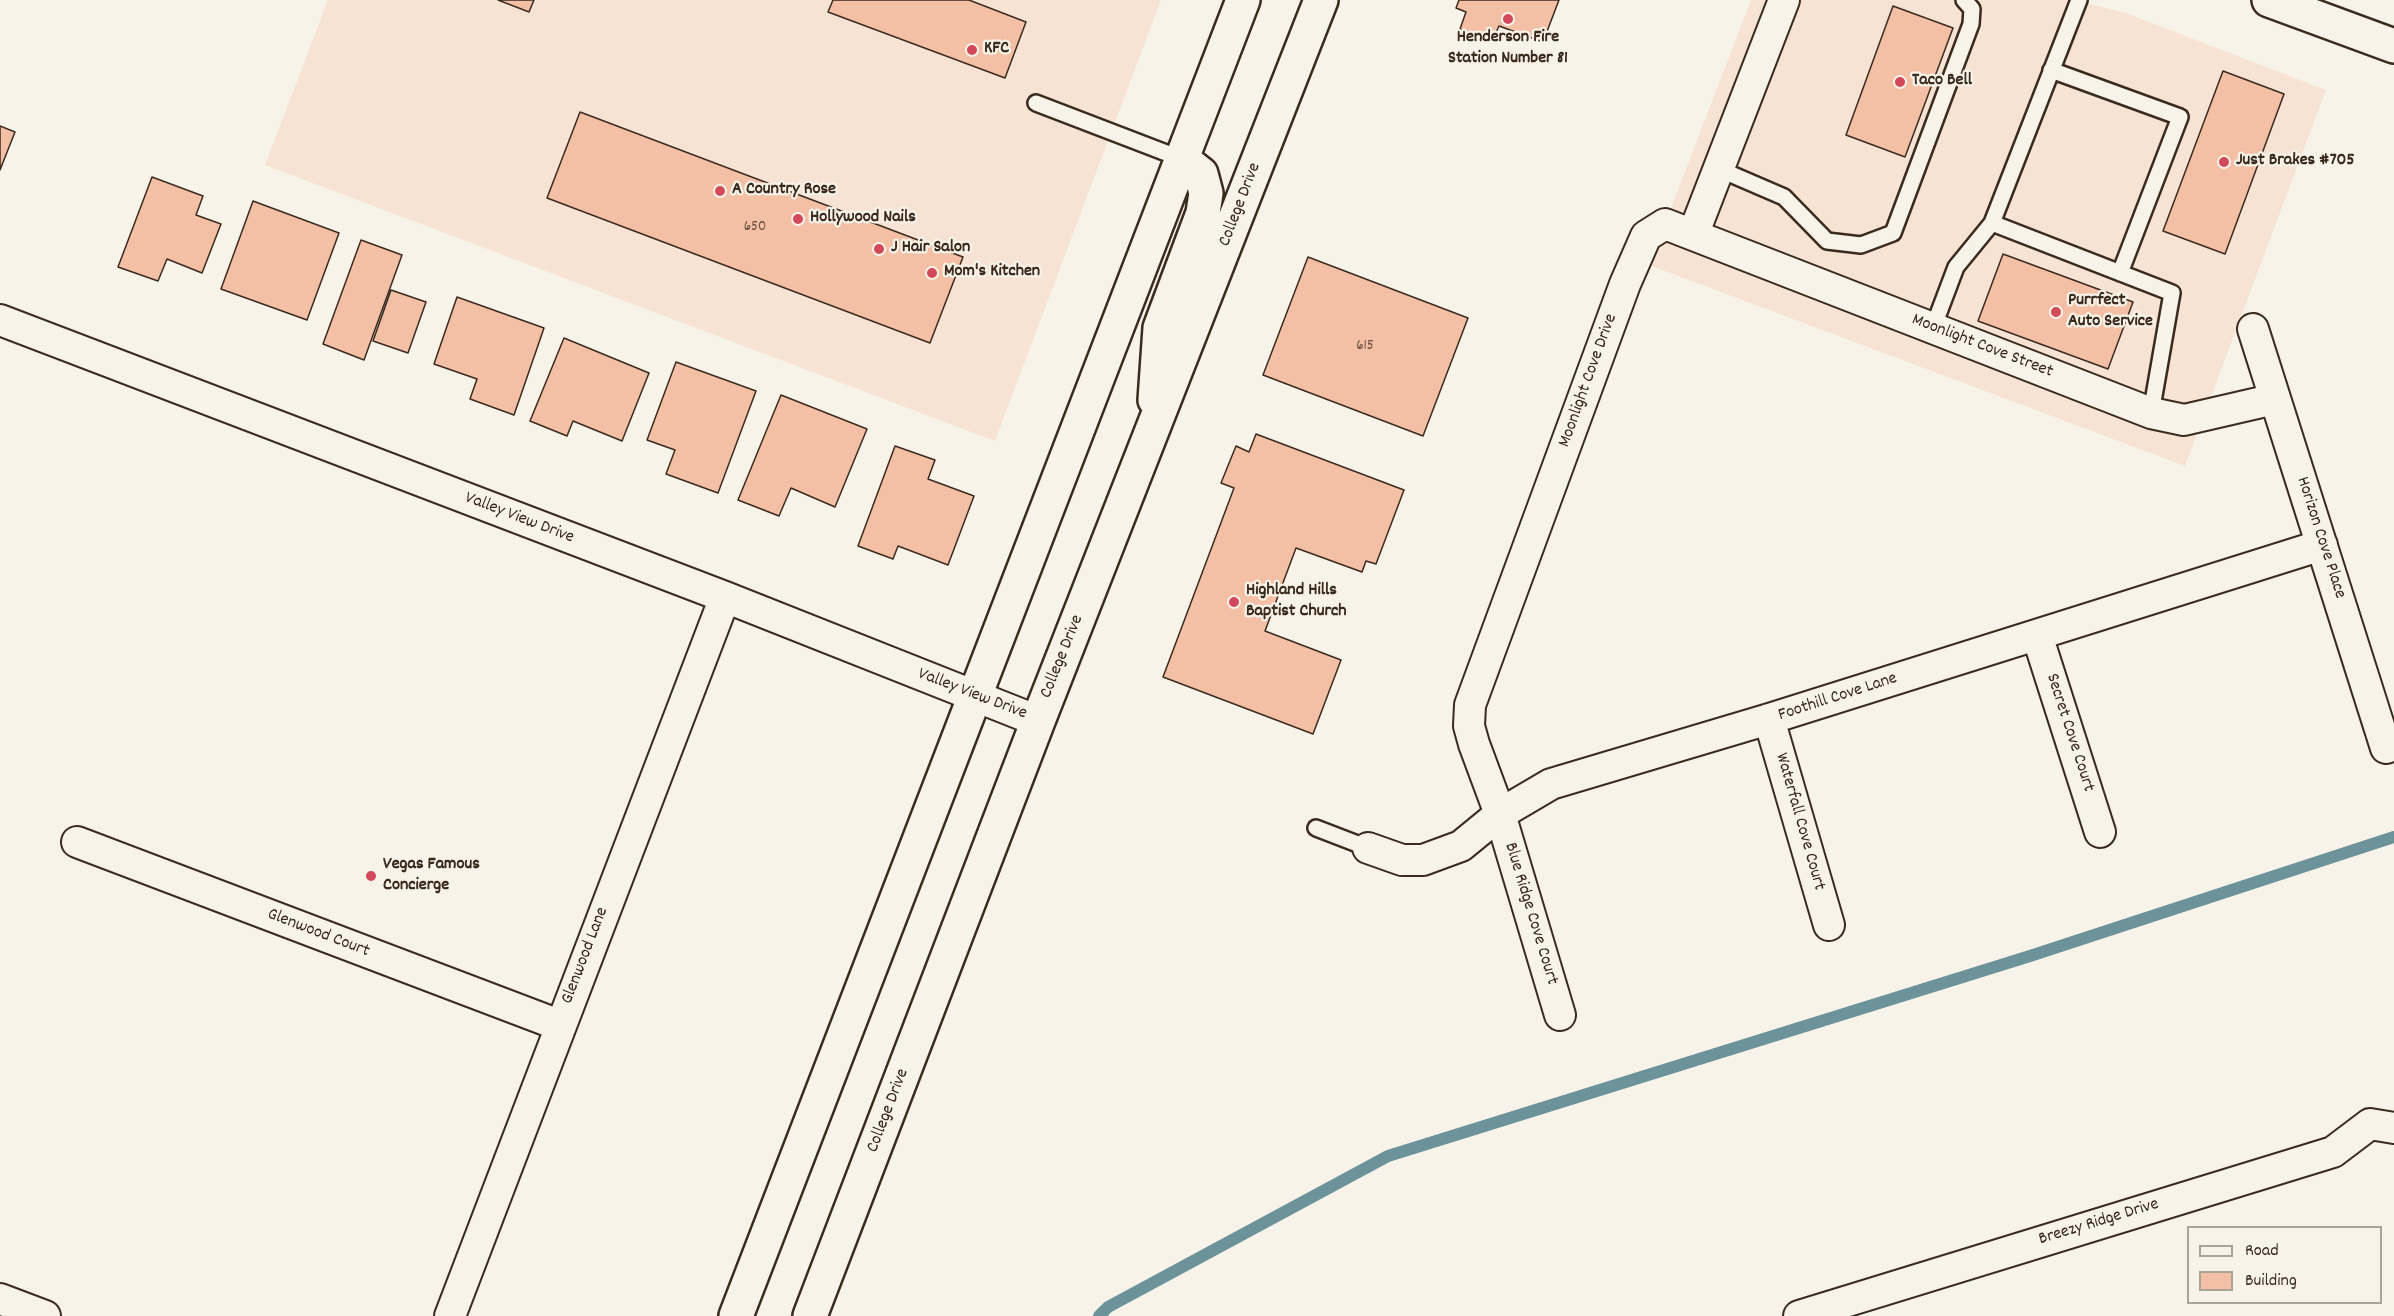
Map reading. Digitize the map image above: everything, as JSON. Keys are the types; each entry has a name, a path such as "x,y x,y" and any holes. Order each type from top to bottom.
{"main road":[{"path":"736,1316 1243,0"},
{"name":"College Drive","path":"810,1316 1038,721 1321,0"},
{"path":"2269,0 2394,46"},
{"path":"1156,423 1155,384 1160,328 1203,213 1206,193 1201,174 1182,159"}],"street":[{"path":"1693,235 1784,0"},
{"name":"Moonlight Cove Drive","path":"1500,814 1469,726 1470,705 1625,284 1646,236 1665,224 1693,235"},
{"name":"Moonlight Cove Street","path":"1693,235 2151,413 2184,420 2275,399"},
{"name":"Valley View Drive","path":"0,320 725,597 1038,721"},
{"name":"Horizon Cove Place","path":"2253,329 2386,748"},
{"name":"Foothill Cove Lane","path":"1368,848 1402,861 1423,860 1461,846 1500,814 1551,784 1769,719 2322,545"},
{"name":"Glenwood Lane","path":"450,1316 559,1025 725,597"},
{"name":"Secret Cove Court","path":"2037,635 2100,832"},
{"name":"Waterfall Cove Court","path":"1769,719 1829,925"},
{"name":"Blue Ridge Cove Court","path":"1500,814 1560,1015"},
{"name":"Glenwood Court","path":"77,842 559,1025"},
{"name":"Breezy Ridge Drive","path":"1799,1316 2333,1152 2370,1124 2394,1128"},
{"path":"0,1299 45,1316"}],"lane":[{"path":"1719,169 1784,197 1827,241 1861,245 1893,233 1971,24 1972,9 1965,0"},
{"path":"1933,328 1956,267 1992,223 2079,0"},
{"path":"2051,70 2180,117 2120,273"},
{"path":"1036,103 1182,159"},
{"path":"1992,223 2172,293 2151,413"},
{"path":"1316,828 1368,848"}],"shaded area":[{"path":"328,0 1161,0 995,441 265,165"},
{"path":"1751,0 2071,0 2123,12 2326,90 2185,466 1649,265"}],"building":[{"path":"498,0 534,0 529,12"},
{"name":"KFC","path":"833,0 969,0 1026,22 1005,78 828,12"},
{"name":"Henderson Fire Station Number 81","path":"1459,0 1559,0 1543,42 1499,26 1492,41 1460,29 1466,12 1456,8"},
{"name":"Taco Bell","path":"1893,6 1953,28 1905,157 1846,135"},
{"name":"Just Brakes #705","path":"2223,71 2284,94 2225,254 2163,231"},
{"path":"580,112 963,257 930,343 547,198"},
{"path":"0,126 15,132 0,170"},
{"path":"152,177 203,196 196,215 221,224 202,273 167,259 158,281 118,267"},
{"path":"253,201 339,233 307,320 221,289"},
{"path":"361,240 402,255 364,360 323,344"},
{"name":"Purrfect Auto Service","path":"2003,254 2133,302 2108,369 1978,321"},
{"path":"1308,257 1468,318 1423,436 1263,375"},
{"path":"391,290 426,302 408,353 373,341"},
{"path":"457,297 544,328 514,415 470,399 477,379 434,364"},
{"path":"564,338 649,373 622,441 573,421 567,436 530,421"},
{"path":"676,362 756,391 718,493 666,474 675,450 647,440"},
{"path":"781,395 867,429 835,507 791,488 779,516 738,500"},
{"name":"Highland Hills Baptist Church","path":"1256,434 1404,490 1376,564 1366,561 1362,572 1296,548 1265,631 1341,660 1313,734 1163,677 1234,488 1221,483 1236,446 1249,452"},
{"path":"895,446 935,460 928,479 974,496 948,565 898,546 893,559 858,546"}],"waterway":[{"path":"1099,1316 1108,1307 1388,1156 2030,956 2394,837"}],"place":[{"name":"Henderson Fire Station Number 81","path":"1508,19"},
{"name":"KFC","path":"972,50"},
{"name":"Taco Bell","path":"1900,82"},
{"name":"Just Brakes #705","path":"2224,162"},
{"name":"A Country Rose","path":"720,191"},
{"name":"Hollywood Nails","path":"798,219"},
{"name":"J Hair Salon","path":"879,249"},
{"name":"Mom's Kitchen","path":"932,273"},
{"name":"Purrfect Auto Service","path":"2056,312"},
{"name":"Highland Hills Baptist Church","path":"1234,602"},
{"name":"Vegas Famous Concierge","path":"371,876"}]}
